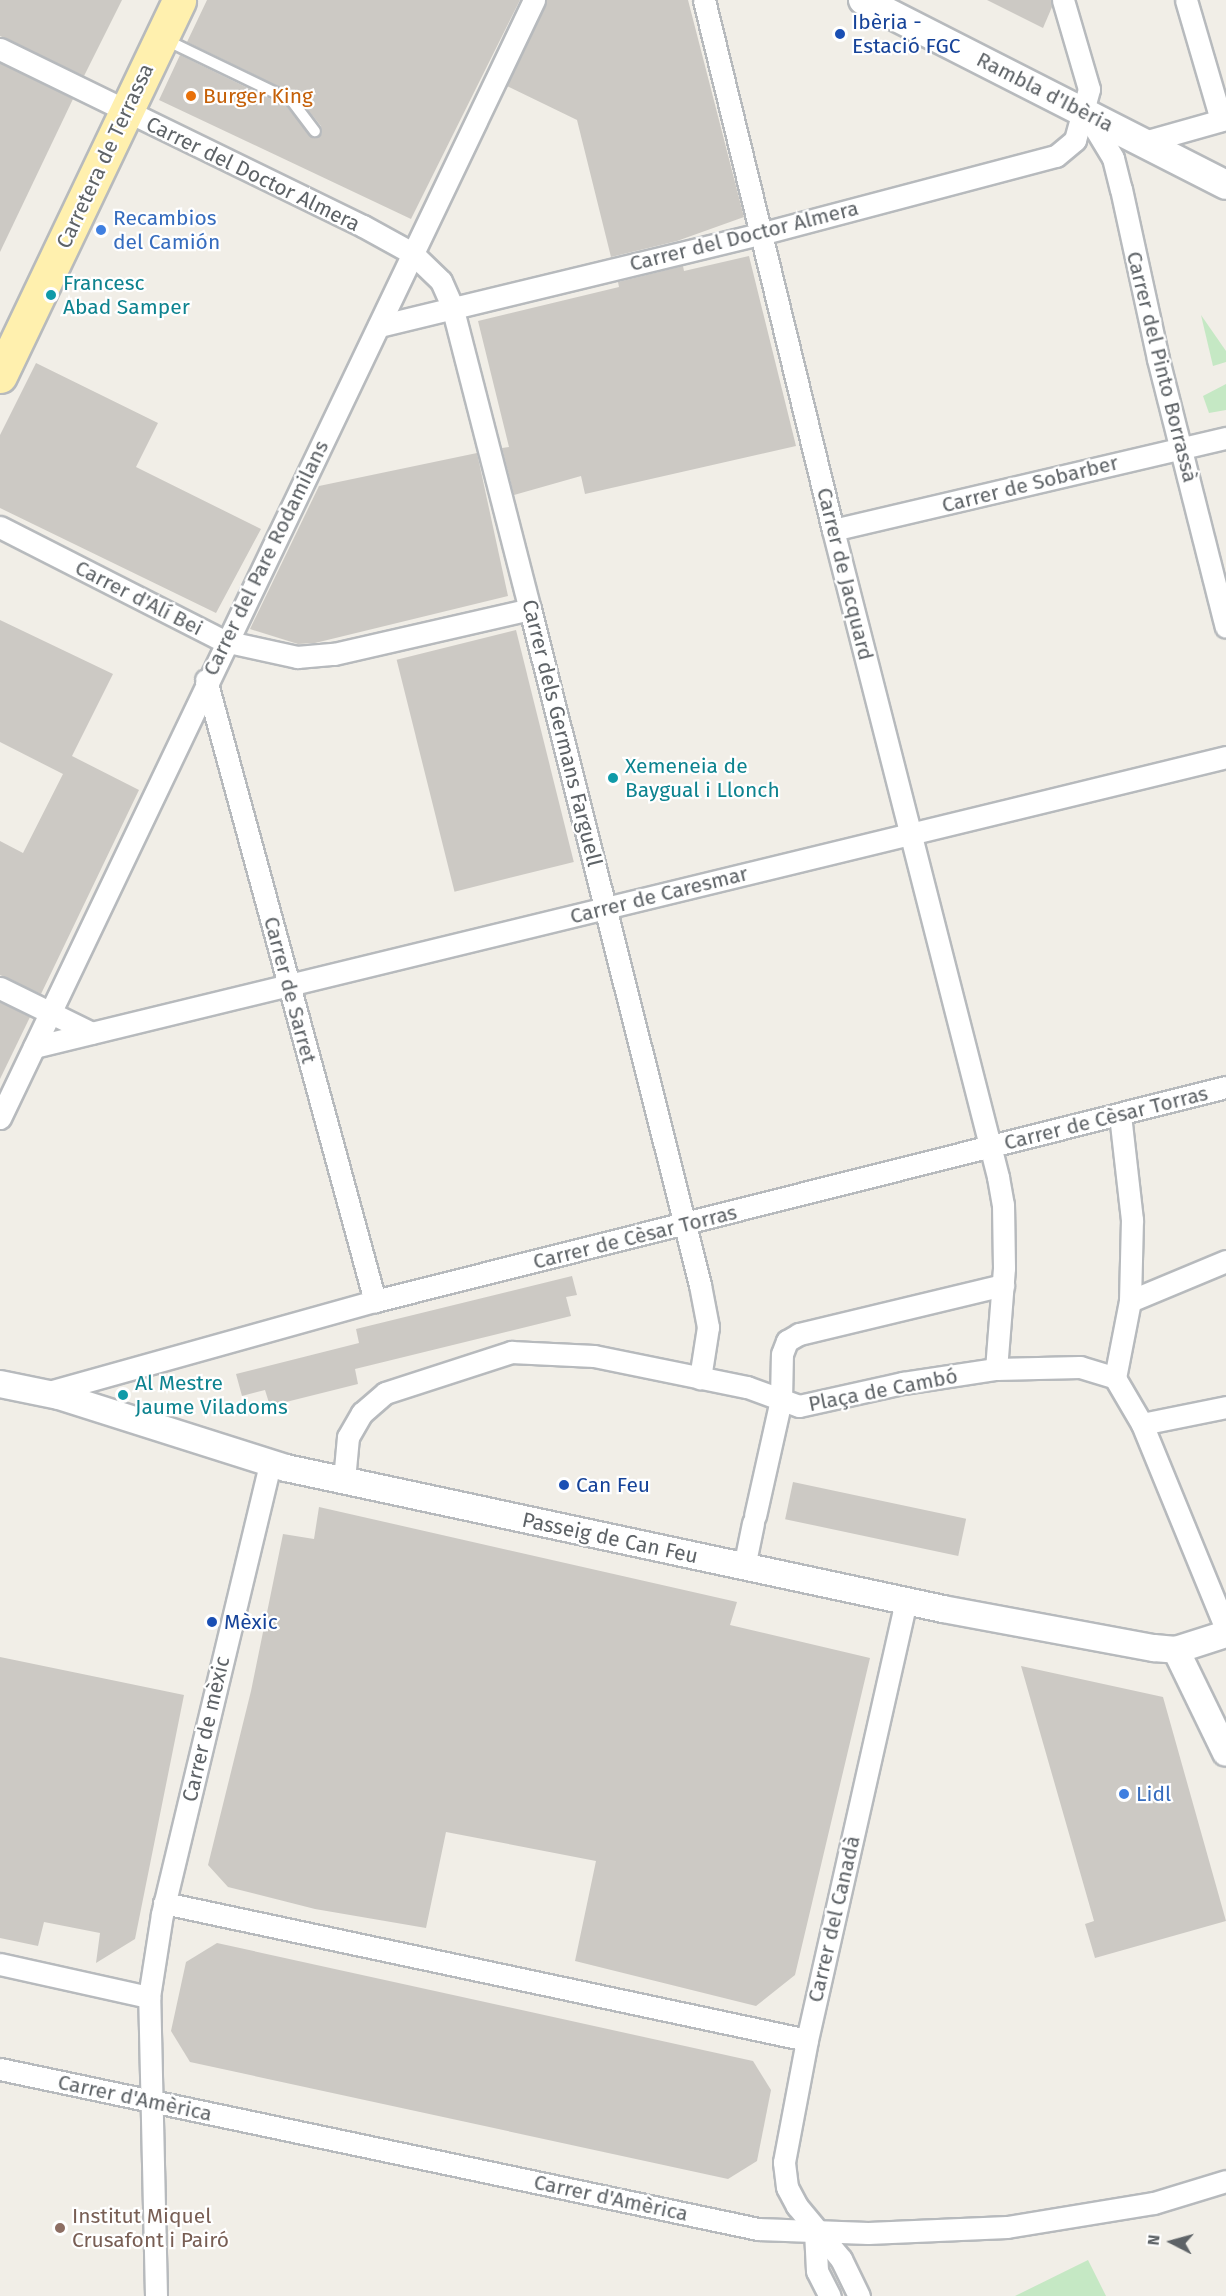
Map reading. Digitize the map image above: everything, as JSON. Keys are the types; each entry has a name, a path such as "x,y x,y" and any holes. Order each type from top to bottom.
{"main road":[{"name":"Carretera de Terrassa","path":"0,376 179,0"},
{"name":"Rambla d'Ibèria","path":"863,0 1226,184"}],"street":[{"name":"Carrer del Pare Rodamilans","path":"0,1118 224,641 379,326 534,0"},
{"name":"Carrer de Jacquard","path":"704,0 833,530 1003,1204 1003,1285 996,1369"},
{"name":"Carrer del Doctor Almera","path":"379,326 452,306 760,234 1056,156 1075,140 1085,112 1089,89 1063,0"},
{"path":"1144,142 1223,120 1186,0"},
{"name":"Carrer del Doctor Almera","path":"0,49 125,113 363,226 412,254"},
{"name":"Carrer del Pinto Borrassà","path":"1085,112 1113,158 1181,448 1226,627"},
{"name":"Carrer dels Germans Farguell","path":"412,254 441,280 452,306 607,908 708,1327 700,1378"},
{"name":"Carrer de Sobarber","path":"833,530 1226,438"},
{"name":"Carrer d'Alí Bei","path":"0,527 224,641 297,657 334,654 530,609"},
{"name":"Carrer de Sarret","path":"206,680 375,1301"},
{"name":"Carrer de Caresmar","path":"34,1047 1226,757"},
{"path":"0,988 92,1033"},
{"name":"Carrer de Cèsar Torras","path":"45,1393 375,1301 1226,1087"},
{"path":"1120,1114 1132,1220 1130,1301 1115,1378 1142,1424 1226,1629"},
{"path":"1130,1301 1226,1262"},
{"path":"344,1480 348,1437 362,1413 385,1393 511,1352 594,1356 747,1387 781,1400 782,1354 787,1341 799,1334 1003,1285"},
{"name":"Plaça de Cambó","path":"744,1567 781,1400 799,1407 903,1383 996,1369 1080,1367 1115,1378"},
{"name":"Passeig de Can Feu","path":"0,1383 45,1393 270,1463 906,1601 1121,1644 1176,1650 1226,1634"},
{"path":"1142,1424 1226,1407"},
{"name":"Carrer de mèxic","path":"156,2296 148,2101 149,1997 164,1903 270,1463"},
{"name":"Carrer del Canadà","path":"860,2296 841,2259 815,2231 787,2187 784,2162 807,2040 906,1601"},
{"path":"1176,1650 1225,1747"},
{"path":"164,1903 807,2040"},
{"path":"0,1964 149,1997"},
{"name":"Carrer d'Amèrica","path":"0,2069 758,2229 815,2231 1007,2227 1154,2203 1226,2181"},
{"name":"Carrer del Canadà","path":"815,2231 817,2271 830,2296"}],"lane":[{"path":"161,38 292,101 315,130"}],"green space":[{"path":"1201,315 1226,351 1226,362 1213,366"},
{"path":"1226,384 1226,410 1209,413 1203,396"},
{"path":"1088,2260 1106,2296 1015,2296"}],"building":[{"path":"0,0 122,0 84,76 0,36"},
{"path":"207,0 520,0 411,219 159,100 180,55 287,107 312,138 322,134 321,126 296,95 187,42"},
{"path":"547,0 688,0 744,217 677,241 611,257 577,120 507,86"},
{"path":"987,0 1051,0 1052,7 1043,28"},
{"path":"0,63 73,99 0,252"},
{"path":"749,256 796,446 585,494 581,476 514,495 502,448 509,447 478,321 619,287 618,282 683,266 684,271"},
{"path":"36,363 158,423 136,467 261,529 216,613 0,508 0,435"},
{"path":"477,453 508,596 315,643 298,644 250,629 319,486"},
{"path":"0,620 113,674 72,756 139,790 41,994 0,975 0,841 23,853 63,774 0,742"},
{"path":"516,630 574,862 454,892 397,660"},
{"path":"0,1002 30,1017 0,1079"},
{"path":"572,1276 577,1295 566,1297 571,1316 355,1369 358,1384 270,1406 265,1390 242,1396 236,1374 359,1343 356,1329"},
{"path":"793,1482 966,1519 958,1556 785,1519"},
{"path":"319,1507 737,1602 730,1625 870,1658 795,1975 756,2006 575,1961 596,1861 446,1832 426,1928 315,1909 228,1887 208,1865 251,1691 283,1534 314,1539"},
{"path":"0,1657 184,1695 135,1939 96,1963 100,1933 44,1922 38,1946 0,1938"},
{"name":"Lidl","path":"1021,1666 1163,1697 1226,1921 1095,1958 1085,1924 1094,1921"},
{"path":"217,1943 753,2061 771,2090 757,2161 728,2179 190,2062 171,2031 186,1962"}],"place":[{"name":"Ibèria - Estació FGC","path":"840,34"},
{"name":"Burger King","path":"191,96"},
{"name":"Recambios del Camión","path":"101,230"},
{"name":"Francesc Abad Samper","path":"51,295"},
{"name":"Xemeneia de Baygual i Llonch","path":"613,778"},
{"name":"Al Mestre Jaume Viladoms","path":"123,1395"},
{"name":"Can Feu","path":"564,1485"},
{"name":"Mèxic","path":"212,1622"},
{"name":"Lidl","path":"1124,1794"},
{"name":"Institut Miquel Crusafont i Pairó","path":"60,2228"}]}
